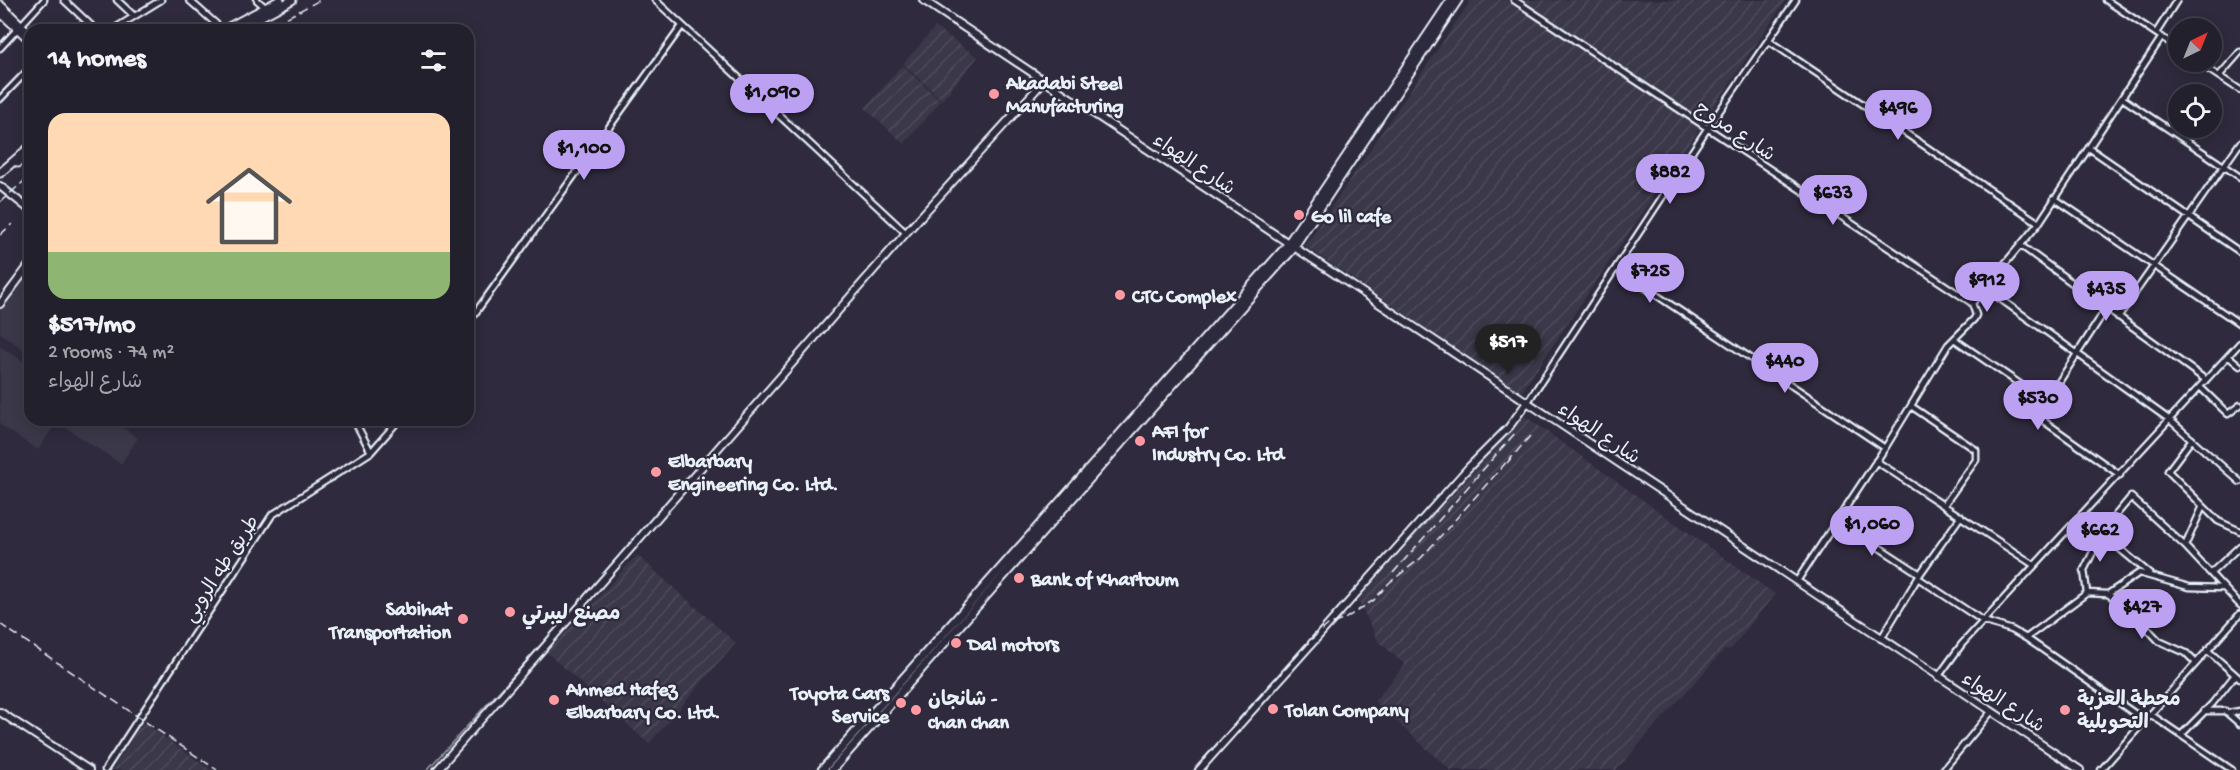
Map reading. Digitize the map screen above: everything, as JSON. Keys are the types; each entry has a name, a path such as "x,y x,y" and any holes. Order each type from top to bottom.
{"main road":[{"path":"235,24 280,0"},
{"path":"247,24 292,0"},
{"path":"1398,85 1451,0"},
{"path":"832,770 1290,246 1458,0"},
{"path":"0,5 24,33"},
{"path":"0,12 24,30"},
{"path":"0,173 24,152"},
{"path":"0,178 24,158"},
{"path":"822,770 1290,246"}],"street":[{"path":"0,48 44,0"},
{"path":"64,0 90,24"},
{"path":"117,0 134,16"},
{"path":"121,24 161,0"},
{"path":"189,0 216,24"},
{"path":"257,0 266,8"},
{"path":"655,0 906,233"},
{"name":"شارع الهواء","path":"923,0 2080,770"},
{"name":"شارع مروج","path":"1514,0 1972,303"},
{"path":"1199,770 1469,467 1509,427 1707,129 1796,0"},
{"path":"2106,0 2168,41"},
{"path":"2156,33 2177,0"},
{"path":"474,315 682,26"},
{"path":"1797,581 1954,339 1974,320 1976,315 1972,303 2039,223 2162,37"},
{"path":"1769,41 2039,223"},
{"path":"2219,76 2240,52"},
{"path":"2213,72 2240,90"},
{"path":"0,99 24,74"},
{"path":"437,770 906,233 1044,81"},
{"path":"2122,98 2240,177"},
{"path":"2118,317 2240,143"},
{"path":"2089,148 2240,252"},
{"path":"0,186 24,205"},
{"path":"2054,198 2240,324"},
{"path":"2020,245 2206,380"},
{"path":"1616,268 1885,448"},
{"path":"0,304 24,272"},
{"path":"1985,288 2074,354 2170,420 2240,483"},
{"path":"2106,309 2074,354 2046,402 2042,417 2045,422 2120,475"},
{"path":"1954,339 2046,402"},
{"path":"1938,677 1983,621 2240,343"},
{"path":"2228,356 2240,366"},
{"path":"2200,387 2228,414 2240,405"},
{"path":"1911,406 1977,450 1976,460 1944,505"},
{"path":"357,426 371,452"},
{"name":"طريق طه الروبي","path":"105,770 272,515 371,452 394,426"},
{"path":"2192,439 2168,471 2226,526 2240,531"},
{"path":"1876,461 2034,565"},
{"path":"2087,592 2084,570 2102,534 2131,498 2185,546 2240,605"},
{"path":"2185,546 2203,506"},
{"path":"1881,639 1919,576 1961,516"},
{"path":"1837,520 1983,621 2026,638 2144,720"},
{"path":"2102,534 2151,575"},
{"path":"2211,573 2240,546"},
{"path":"2108,594 2134,574 2151,575 2189,586 2223,588"},
{"path":"2026,638 2087,592 2108,594 2133,613 2159,640 2186,653 2196,663"},
{"path":"2101,770 2207,650 2238,621 2240,614"},
{"path":"2207,650 2240,680"},
{"path":"2181,735 2235,675"},
{"path":"0,711 89,770"},
{"path":"2204,711 2228,713 2240,711"},
{"path":"1943,770 1992,712"},
{"path":"2228,713 2240,724"},
{"path":"2150,714 2232,770"}],"shaded area":[{"path":"1471,0 1786,0 1521,393 1305,246"},
{"path":"935,27 978,57 942,100 903,64"},
{"path":"902,65 941,101 904,144 865,108"},
{"path":"24,267 24,350 0,333 0,302"},
{"path":"0,346 24,362 24,426 54,426 38,450 0,425"},
{"path":"1522,414 1775,594 1731,649 1724,650 1616,770 1450,770 1374,701 1405,665 1378,641 1358,600"},
{"path":"63,426 121,426 138,438 121,464"},
{"path":"637,555 736,643 649,744 547,653"},
{"path":"143,722 211,770 112,770"}],"waterway":[{"path":"427,770 554,631"}],"railway":[{"path":"274,24 320,0"},
{"path":"0,202 24,181"},
{"path":"0,235 12,224"},
{"path":"1393,573 1515,433"},
{"path":"1507,463 1530,436"},
{"path":"1194,770 1315,636 1328,625 1343,620 1374,600 1389,583 1421,558 1511,457"},
{"path":"0,624 217,770"}],"place":[{"name":"Akadabi Steel Manufacturing","path":"994,94"},
{"name":"Go lil cafe","path":"1299,215"},
{"name":"CTC Complex","path":"1120,295"},
{"name":"AFI for Industry Co. Ltd","path":"1140,441"},
{"name":"Elbarbary Engineering Co. Ltd.","path":"656,472"},
{"name":"Bank of Khartoum","path":"1019,578"},
{"name":"مصنع ليبرتي","path":"510,612"},
{"name":"Sabihat Transportation","path":"463,619"},
{"name":"Dal motors","path":"956,643"},
{"name":"Ahmed Hafez Elbarbary Co. Ltd.","path":"554,700"},
{"name":"Toyota Cars Service","path":"901,703"},
{"name":"Tolan Company","path":"1273,709"},
{"name":"شانجان - chan chan","path":"916,710"},
{"name":"محطة العزبة التحويلية","path":"2065,710"}]}
